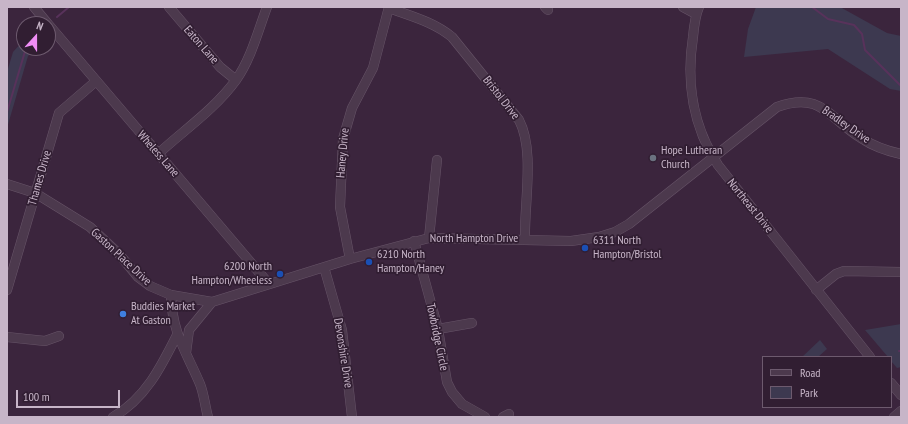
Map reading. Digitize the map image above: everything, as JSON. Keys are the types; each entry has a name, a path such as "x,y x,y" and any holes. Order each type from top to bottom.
{"street":[{"name":"Wheless Lane","path":"34,7 41,16"},
{"name":"Eaton Lane","path":"169,7 220,67 236,80"},
{"path":"158,154 209,111 236,80 245,64 267,7"},
{"path":"683,7 698,10"},
{"name":"Bristol Drive","path":"389,8 425,21 444,30 452,37 519,120 525,132 527,147 525,239"},
{"name":"Haney Drive","path":"350,259 340,207 343,139 346,124 352,108 373,68 389,8"},
{"name":"Northeast Drive","path":"698,10 691,49 691,98 702,137 713,158 869,356"},
{"name":"Wheless Lane","path":"56,34 95,82 269,284"},
{"name":"Thames Drive","path":"7,290 59,112 95,82"},
{"name":"Bradley Drive","path":"713,158 777,107 790,102 803,102 825,109 862,139 901,154"},
{"name":"North Hampton Drive","path":"171,295 212,302 350,259 429,238 571,241 599,237 614,232 629,224 713,158"},
{"path":"429,238 437,160"},
{"name":"Gaston Place Drive","path":"7,184 36,193 90,227 119,254 138,277 150,286 171,295"},
{"name":"Towbridge Circle","path":"414,241 438,329 443,367 447,382 452,392 462,404 484,417"},
{"name":"Devonshire Drive","path":"324,267 342,330 352,417"},
{"path":"816,290 836,274 844,271 901,272"},
{"path":"171,295 172,314 177,335 200,385 208,417"},
{"path":"186,354 189,330 212,302"},
{"path":"438,329 472,323"},
{"path":"113,417 138,400 151,383 177,335"},
{"path":"7,337 45,341 59,336"},
{"path":"892,384 901,395"},
{"path":"894,417 901,411"}],"green space":[{"path":"756,7 840,7 887,33 901,36 901,91 890,89 828,49 744,57 748,29"},
{"path":"16,49 16,56 28,56 7,128 7,72 13,52"},
{"path":"901,324 901,367 897,368 892,362 892,356 887,356 865,330"},
{"path":"820,340 827,349 819,356 803,356"}],"waterway":[{"path":"57,17 69,7"},
{"path":"812,7 828,19 854,25 862,34 865,50 901,86"},
{"path":"7,112 24,56"}],"place":[{"name":"Hope Lutheran Church","path":"653,158"},
{"name":"6311 North Hampton/Bristol","path":"585,248"},
{"name":"6210 North Hampton/Haney","path":"369,262"},
{"name":"6200 North Hampton/Wheeless","path":"280,274"},
{"name":"Buddies Market At Gaston","path":"123,314"}]}
